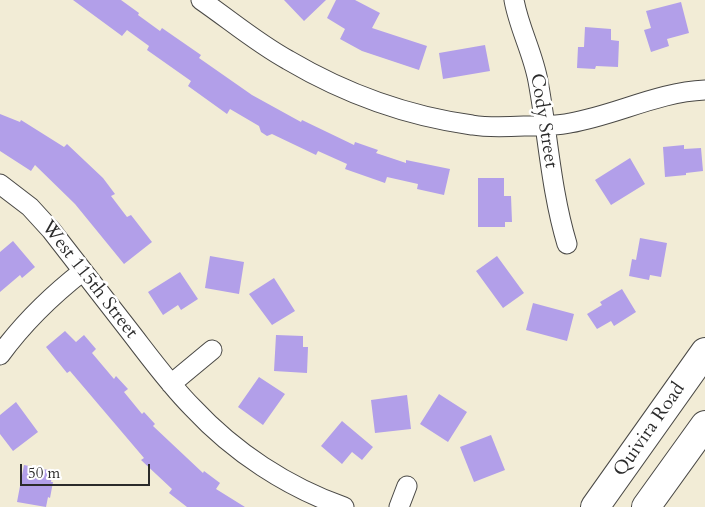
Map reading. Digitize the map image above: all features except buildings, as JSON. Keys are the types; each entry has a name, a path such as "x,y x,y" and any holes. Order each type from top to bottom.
{"main road":[{"name":"Quivira Road","path":"595,507 705,352"},
{"path":"646,507 705,424"}],"street":[{"name":"Cody Street","path":"514,0 517,18 538,80 554,192 567,244"},
{"path":"207,2 241,30 287,60 345,90 393,108 472,126 545,126 570,123 676,93 705,90"},
{"name":"West 115th Street","path":"0,184 30,207 51,230 171,384 217,432 256,462 284,480 329,502 344,507"},
{"path":"0,355 35,312 83,271"},
{"path":"171,384 212,350"},
{"path":"399,507 407,486"}]}
